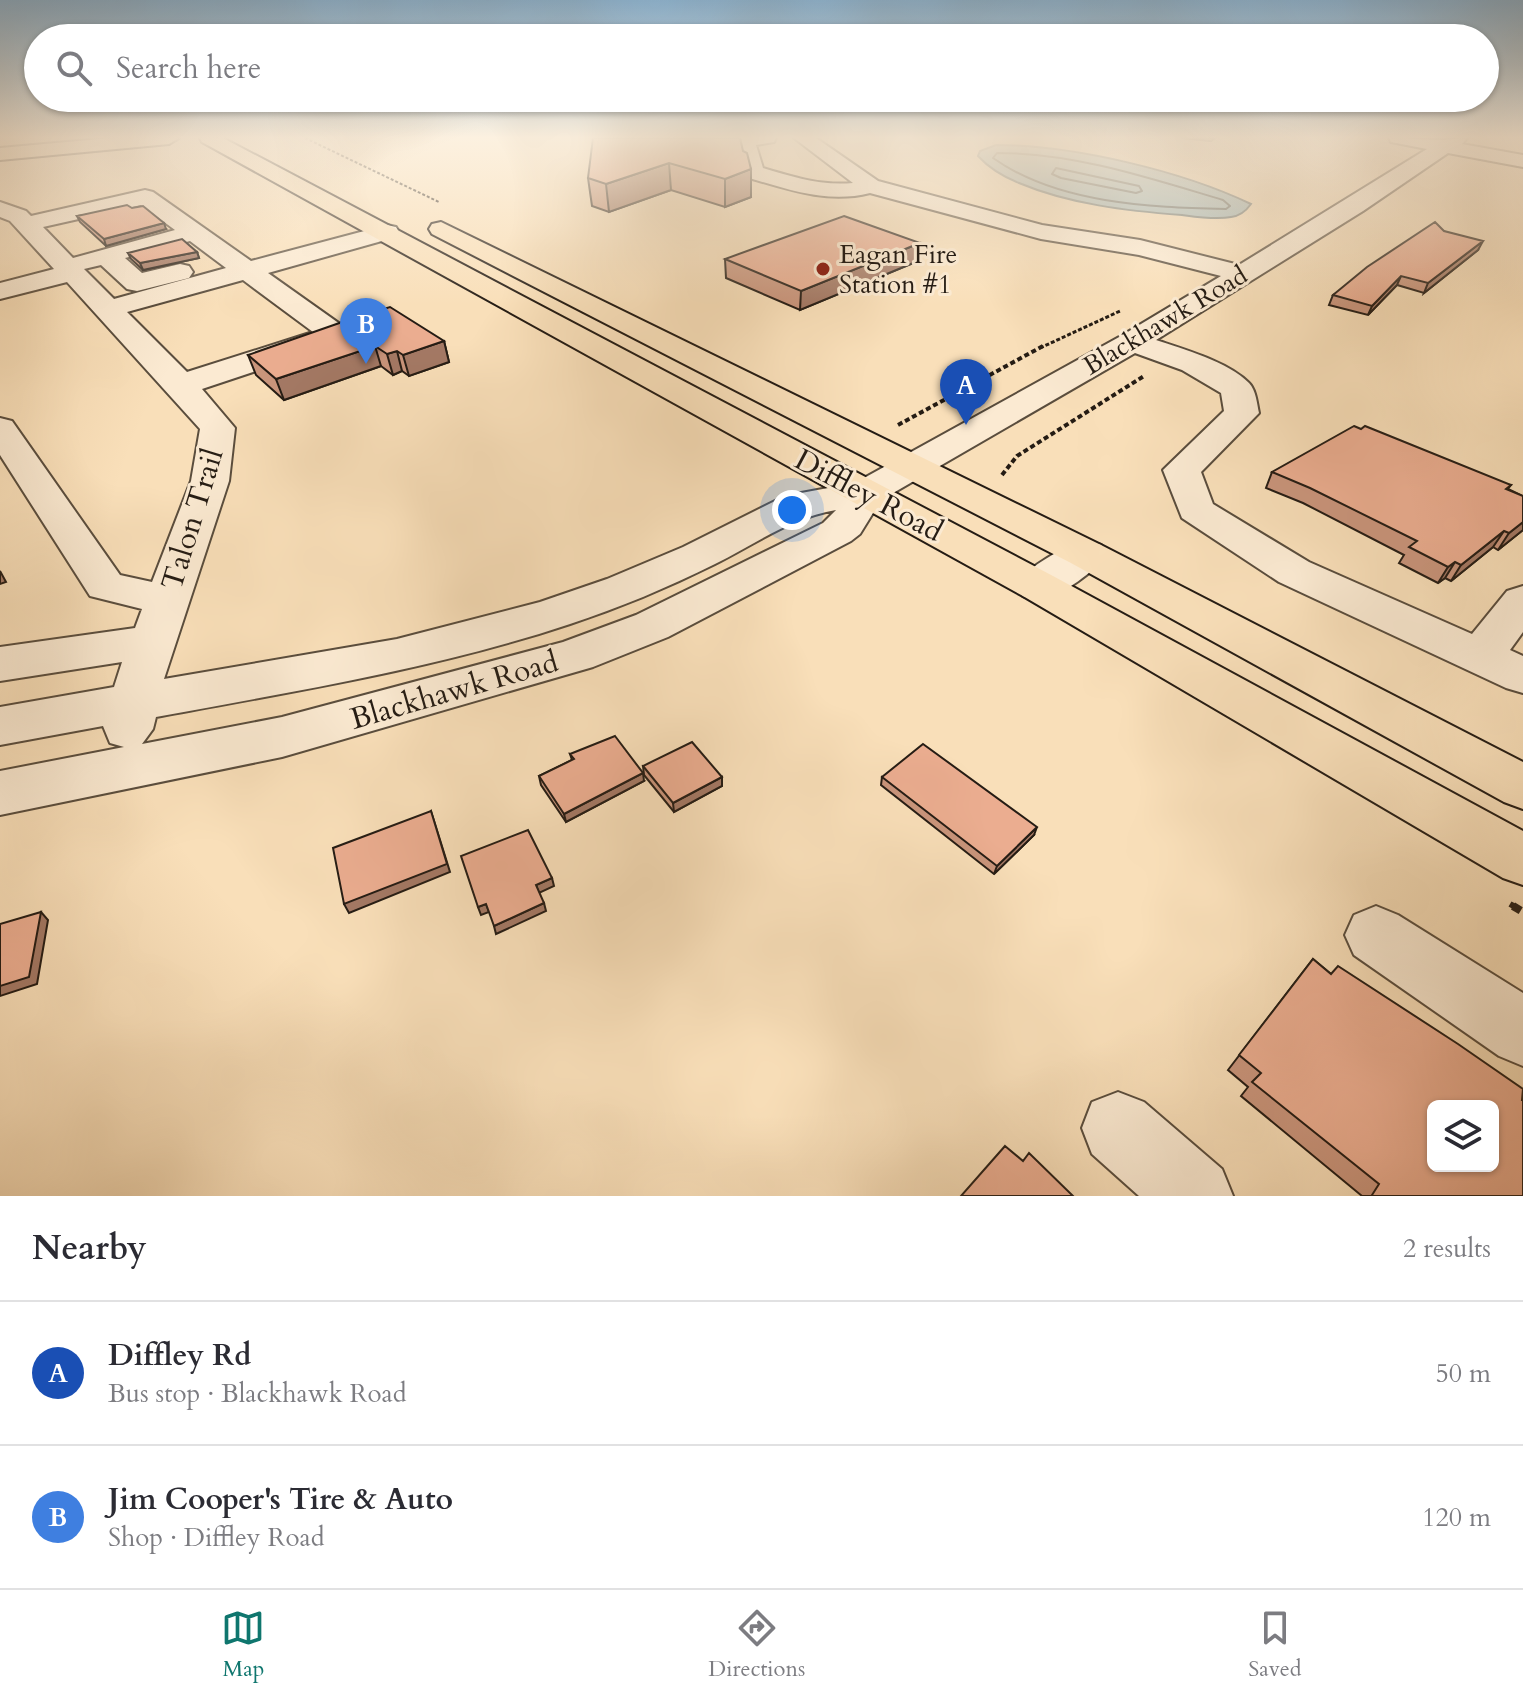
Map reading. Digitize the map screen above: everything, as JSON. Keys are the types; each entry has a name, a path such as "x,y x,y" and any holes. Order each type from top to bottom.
{"main road":[{"name":"Diffley Road","path":"315,194 1038,586 1523,860"},
{"name":"Diffley Road","path":"414,215 905,446 1086,554 1523,787"}],"street":[{"path":"899,194 1041,232 1140,248 1243,274"},
{"name":"Blackhawk Road","path":"0,793 282,737 576,655 652,626 837,532 846,525 866,493 905,446 1128,326 1243,274 1369,194"},
{"path":"13,217 145,197 336,335 181,385"},
{"name":"Talon Trail","path":"13,217 108,309 218,428 210,481 160,621 134,703 118,771"},
{"path":"105,255 137,283 387,232"},
{"path":"0,291 105,255 194,233"},
{"path":"108,309 237,265"},
{"path":"1128,326 1236,388 1242,413 1182,470 1196,510 1294,572 1523,676"},
{"path":"0,428 105,586 160,621"},
{"name":"Blackhawk Road","path":"0,726 397,656 553,614 698,556 799,504 866,493"},
{"path":"1038,586 1086,554"},
{"path":"1480,656 1523,601"},
{"path":"0,664 160,621"},
{"path":"1376,935 1523,1032"},
{"path":"1118,1128 1195,1196"}],"path":[{"path":"905,446 1071,331 1101,316 1128,326"}],"water":[{"path":"1052,194 1227,194 1251,204 1237,216 1213,218 1119,209"}],"building":[{"path":"127,205 132,208 143,206 164,223 104,239 77,216"},
{"path":"844,216 920,243 801,291 725,259"},
{"path":"1435,222 1444,231 1483,241 1428,283 1401,276 1372,306 1333,295 1367,267"},
{"path":"182,239 197,252 140,263 128,253"},
{"path":"390,307 444,341 403,355 397,351 387,354 375,346 276,379 248,355 348,320"},
{"path":"1354,426 1361,429 1365,426 1511,485 1506,489 1523,496 1523,522 1509,533 1504,531 1461,565 1455,562 1448,567 1409,547 1417,541 1272,472"},
{"path":"615,736 643,773 564,814 539,776 574,759 570,754"},
{"path":"692,742 722,777 673,803 643,766"},
{"path":"923,744 1037,827 997,866 882,777"},
{"path":"431,811 447,864 344,904 333,848"},
{"path":"528,830 552,878 536,885 544,903 494,926 486,904 478,907 461,856"},
{"path":"41,912 29,977 0,986 0,924"},
{"path":"1313,959 1331,974 1338,966 1523,1089 1523,1196 1373,1196 1379,1184 1252,1082 1261,1073 1239,1055"},
{"path":"1005,1146 1023,1161 1029,1153 1073,1196 961,1196"}],"place":[{"name":"Eagan Fire Station #1","path":"823,269"},
{"name":"Jim Cooper's Tire & Auto","path":"366,364"},
{"name":"Diffley Rd","path":"966,425"}]}
